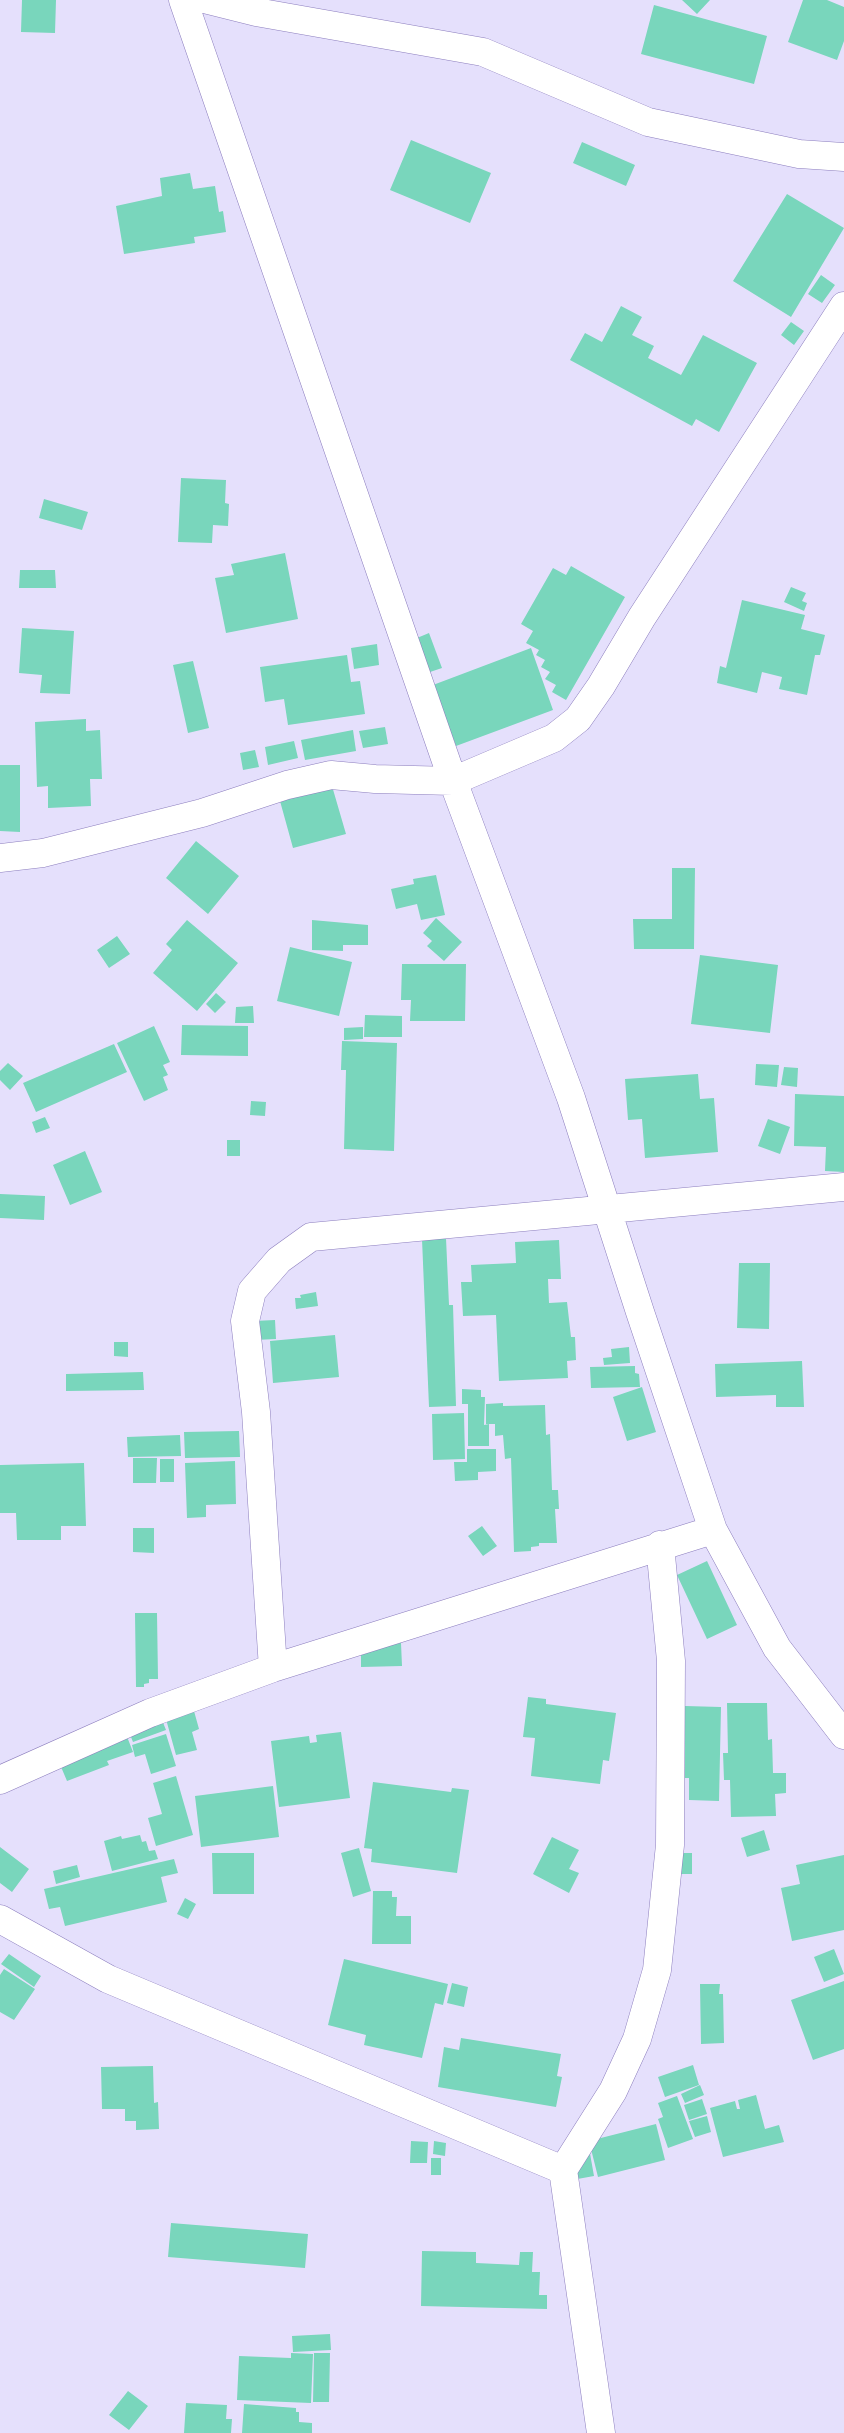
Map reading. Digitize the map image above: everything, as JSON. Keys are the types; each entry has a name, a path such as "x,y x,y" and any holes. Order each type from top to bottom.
{"street":[{"path":"183,0 453,781 571,1098 713,1530 777,1648 844,1735"},
{"path":"208,0 256,12 483,52 648,122 799,154 844,157"},
{"path":"0,858 43,853 193,816 287,785 331,775 375,779 453,781 554,738 578,719 844,306"},
{"path":"272,1668 257,1431 245,1321 252,1291 279,1260 311,1237 844,1187"},
{"path":"0,1780 150,1713 272,1668 660,1545 713,1530"},
{"path":"601,2433 563,2170 613,2091 637,2039 657,1970 670,1836 671,1661 660,1545"},
{"path":"0,1919 108,1978 563,2170"}],"building":[{"path":"22,0 56,0 55,33 21,32"},
{"path":"682,0 710,0 697,14"},
{"path":"803,0 827,0 844,7 844,41 837,60 788,42"},
{"path":"654,5 767,36 754,84 641,54"},
{"path":"411,140 491,173 470,223 390,190"},
{"path":"582,142 635,165 626,186 573,163"},
{"path":"190,173 193,189 215,186 219,212 223,211 226,232 194,237 195,243 124,254 116,206 162,196 160,178"},
{"path":"787,194 844,228 791,317 733,281"},
{"path":"821,275 835,285 822,303 808,294"},
{"path":"621,306 642,317 632,335 654,346 648,358 681,375 703,335 757,363 719,432 696,419 692,426 570,360 585,333 602,342"},
{"path":"791,322 804,331 794,345 781,335"},
{"path":"181,478 226,480 225,503 229,504 228,526 213,525 212,543 178,542"},
{"path":"44,499 88,512 82,530 39,518"},
{"path":"285,553 298,619 226,633 215,578 234,575 231,564"},
{"path":"571,566 625,597 566,700 552,692 556,685 545,679 550,672 541,667 545,660 536,655 539,650 526,643 533,631 521,624 553,568 566,575"},
{"path":"20,570 55,570 56,588 19,588"},
{"path":"791,587 806,593 802,601 807,603 804,611 784,602"},
{"path":"742,600 805,615 801,629 825,635 820,655 815,655 807,695 779,689 782,677 762,672 757,693 717,683 720,666 726,668"},
{"path":"22,628 74,631 70,694 40,693 42,675 19,673"},
{"path":"429,633 442,668 430,672 417,638"},
{"path":"377,644 379,665 354,669 351,648"},
{"path":"531,648 553,710 456,746 433,685"},
{"path":"347,655 351,682 360,681 365,714 288,725 284,699 265,702 260,667"},
{"path":"193,661 209,728 188,733 173,665"},
{"path":"86,719 86,731 100,730 102,779 90,779 91,806 48,808 48,786 37,787 35,722"},
{"path":"385,727 388,744 363,748 359,731"},
{"path":"353,730 356,751 305,760 301,740"},
{"path":"294,741 298,758 268,765 265,747"},
{"path":"255,750 259,767 243,770 240,753"},
{"path":"0,765 20,765 20,832 0,831"},
{"path":"332,786 346,834 293,848 280,801"},
{"path":"196,841 239,876 208,914 166,878"},
{"path":"672,868 695,868 694,949 634,949 633,919 672,919"},
{"path":"436,875 445,915 421,920 417,904 396,909 391,889 414,884 413,879"},
{"path":"436,918 462,942 444,961 427,946 432,941 423,933"},
{"path":"187,920 238,963 197,1011 153,973 172,950 166,944"},
{"path":"312,920 368,925 368,945 343,945 343,951 312,950"},
{"path":"117,936 130,954 109,968 97,950"},
{"path":"290,947 352,962 339,1016 277,1001"},
{"path":"700,955 778,965 770,1033 691,1024"},
{"path":"402,964 466,964 465,1021 410,1021 411,1000 401,1000"},
{"path":"216,993 226,1002 215,1013 206,1004"},
{"path":"253,1006 254,1023 235,1023 236,1007"},
{"path":"365,1015 402,1016 402,1037 364,1037"},
{"path":"182,1025 248,1026 248,1056 181,1055"},
{"path":"154,1026 170,1062 163,1065 168,1075 163,1077 168,1090 144,1101 117,1043"},
{"path":"363,1027 363,1039 344,1040 344,1028"},
{"path":"342,1041 397,1043 394,1151 344,1149 346,1070 341,1070"},
{"path":"114,1044 127,1072 36,1112 23,1083"},
{"path":"8,1063 23,1076 10,1090 0,1080 0,1071"},
{"path":"756,1064 779,1065 777,1087 755,1085"},
{"path":"784,1067 798,1068 797,1087 781,1085"},
{"path":"698,1074 700,1099 714,1098 718,1152 645,1158 642,1119 628,1120 625,1079"},
{"path":"795,1094 844,1096 844,1172 825,1171 826,1147 794,1146"},
{"path":"251,1101 266,1102 265,1116 250,1115"},
{"path":"45,1117 50,1128 36,1133 32,1122"},
{"path":"768,1119 790,1127 780,1154 758,1146"},
{"path":"227,1140 240,1140 240,1156 227,1156"},
{"path":"85,1151 102,1192 70,1205 53,1165"},
{"path":"0,1194 45,1196 44,1220 0,1218"},
{"path":"446,1238 449,1305 453,1305 456,1406 429,1407 422,1239"},
{"path":"559,1240 561,1279 548,1279 549,1303 567,1302 571,1337 575,1337 576,1360 567,1361 568,1378 499,1381 496,1315 463,1316 461,1282 472,1282 471,1265 516,1263 515,1242"},
{"path":"739,1263 770,1263 769,1329 737,1328"},
{"path":"316,1292 318,1306 296,1309 295,1298 301,1298 300,1295"},
{"path":"275,1320 276,1339 255,1340 254,1321"},
{"path":"335,1335 339,1377 273,1383 270,1341"},
{"path":"114,1342 128,1342 128,1357 114,1356"},
{"path":"629,1347 630,1363 604,1365 603,1358 612,1357 611,1349"},
{"path":"802,1361 804,1407 776,1407 776,1395 716,1397 715,1364"},
{"path":"635,1366 635,1373 639,1374 640,1387 591,1388 590,1367"},
{"path":"143,1372 144,1390 66,1391 66,1374"},
{"path":"642,1387 656,1432 627,1441 613,1397"},
{"path":"462,1389 481,1390 481,1397 485,1397 484,1425 489,1424 489,1446 468,1446 468,1404 462,1404"},
{"path":"503,1403 503,1406 545,1405 546,1435 550,1434 552,1490 558,1490 559,1509 555,1509 557,1543 539,1543 539,1546 531,1547 531,1551 514,1552 511,1458 505,1459 503,1435 495,1436 495,1424 486,1424 486,1404"},
{"path":"464,1413 465,1459 433,1460 432,1414"},
{"path":"239,1431 240,1457 185,1458 184,1432"},
{"path":"180,1435 181,1456 128,1457 127,1437"},
{"path":"467,1449 496,1449 496,1471 478,1472 478,1480 455,1481 454,1462 467,1462"},
{"path":"133,1458 157,1458 156,1483 133,1483"},
{"path":"160,1459 174,1459 174,1482 160,1482"},
{"path":"235,1461 236,1504 206,1505 206,1517 187,1518 185,1463"},
{"path":"84,1463 86,1526 61,1526 61,1540 17,1540 16,1513 0,1513 0,1465"},
{"path":"482,1526 497,1546 483,1556 468,1536"},
{"path":"133,1528 154,1528 154,1553 133,1552"},
{"path":"707,1561 737,1625 707,1639 677,1575"},
{"path":"135,1613 157,1613 158,1679 149,1679 149,1683 144,1684 144,1687 136,1687"},
{"path":"401,1643 402,1666 361,1667 361,1645"},
{"path":"528,1697 546,1699 546,1704 616,1713 609,1761 603,1760 600,1784 531,1776 535,1738 523,1737"},
{"path":"727,1703 767,1703 768,1740 772,1739 773,1773 786,1773 786,1793 775,1794 776,1816 731,1817 730,1780 724,1780 723,1753 728,1753"},
{"path":"685,1706 721,1707 719,1801 689,1800 689,1778 684,1778"},
{"path":"194,1711 199,1729 192,1732 197,1750 176,1755 164,1712"},
{"path":"160,1715 166,1730 133,1742 127,1727"},
{"path":"124,1729 133,1752 107,1761 109,1765 67,1781 56,1755"},
{"path":"341,1732 350,1798 279,1807 271,1741 309,1736 310,1743 317,1742 316,1735"},
{"path":"166,1734 176,1766 151,1774 145,1754 135,1757 132,1745"},
{"path":"176,1776 193,1835 156,1846 148,1818 162,1814 153,1783"},
{"path":"373,1782 451,1792 452,1788 469,1790 457,1873 371,1862 372,1849 364,1848"},
{"path":"273,1786 279,1837 201,1847 195,1796"},
{"path":"764,1830 770,1850 747,1857 741,1838"},
{"path":"140,1835 142,1842 146,1841 149,1851 155,1850 158,1859 112,1871 104,1841 121,1836 122,1839"},
{"path":"552,1837 579,1850 569,1869 579,1873 569,1893 533,1874"},
{"path":"0,1847 29,1869 12,1892 0,1883"},
{"path":"359,1848 371,1891 353,1897 341,1853"},
{"path":"212,1853 254,1853 254,1894 213,1894"},
{"path":"679,1853 692,1853 692,1874 678,1874"},
{"path":"844,1855 844,1930 792,1941 781,1888 800,1884 796,1865"},
{"path":"174,1859 178,1873 161,1877 167,1902 65,1926 60,1907 49,1909 44,1889"},
{"path":"77,1865 80,1877 56,1884 53,1871"},
{"path":"373,1891 392,1891 392,1897 397,1897 396,1916 411,1916 411,1944 372,1944"},
{"path":"185,1898 196,1904 188,1919 177,1914"},
{"path":"834,1949 844,1974 824,1982 814,1957"},
{"path":"9,1954 41,1976 34,1987 1,1964"},
{"path":"344,1959 448,1984 443,2005 435,2003 422,2058 364,2045 366,2035 328,2025"},
{"path":"4,1969 35,1989 14,2020 0,2012 0,1975"},
{"path":"844,1981 844,2049 813,2060 791,2000"},
{"path":"452,1983 468,1987 464,2007 447,2003"},
{"path":"700,1984 720,1984 719,1994 723,1994 724,2043 701,2044"},
{"path":"461,2038 561,2054 557,2076 562,2077 556,2107 438,2087 444,2047 459,2050"},
{"path":"693,2065 699,2085 665,2097 658,2077"},
{"path":"153,2066 154,2103 158,2102 159,2129 136,2130 136,2121 125,2121 125,2109 102,2109 101,2067"},
{"path":"700,2085 704,2095 685,2103 681,2094"},
{"path":"756,2095 765,2129 779,2125 784,2142 723,2157 710,2108 735,2101 737,2109 740,2109 738,2100"},
{"path":"677,2096 693,2139 668,2148 658,2119 663,2117 658,2103"},
{"path":"702,2099 707,2114 689,2120 684,2105"},
{"path":"707,2116 711,2132 695,2137 689,2121"},
{"path":"656,2124 665,2160 598,2177 589,2141"},
{"path":"411,2141 428,2142 427,2163 410,2163"},
{"path":"434,2141 446,2143 445,2156 433,2154"},
{"path":"589,2148 594,2176 572,2180"},
{"path":"431,2158 441,2158 441,2175 431,2175"},
{"path":"171,2223 308,2234 305,2268 168,2257"},
{"path":"422,2251 476,2252 476,2263 519,2265 520,2252 533,2252 532,2272 540,2272 539,2295 547,2295 547,2309 421,2306"},
{"path":"330,2334 331,2350 293,2352 292,2336"},
{"path":"291,2353 313,2354 311,2403 237,2400 239,2356 291,2358"},
{"path":"314,2353 330,2353 329,2402 313,2402"},
{"path":"128,2391 148,2406 129,2430 109,2415"},
{"path":"186,2403 227,2405 226,2419 232,2419 231,2433 184,2433"},
{"path":"244,2404 296,2408 296,2412 299,2412 299,2422 312,2423 312,2433 242,2433"}]}
